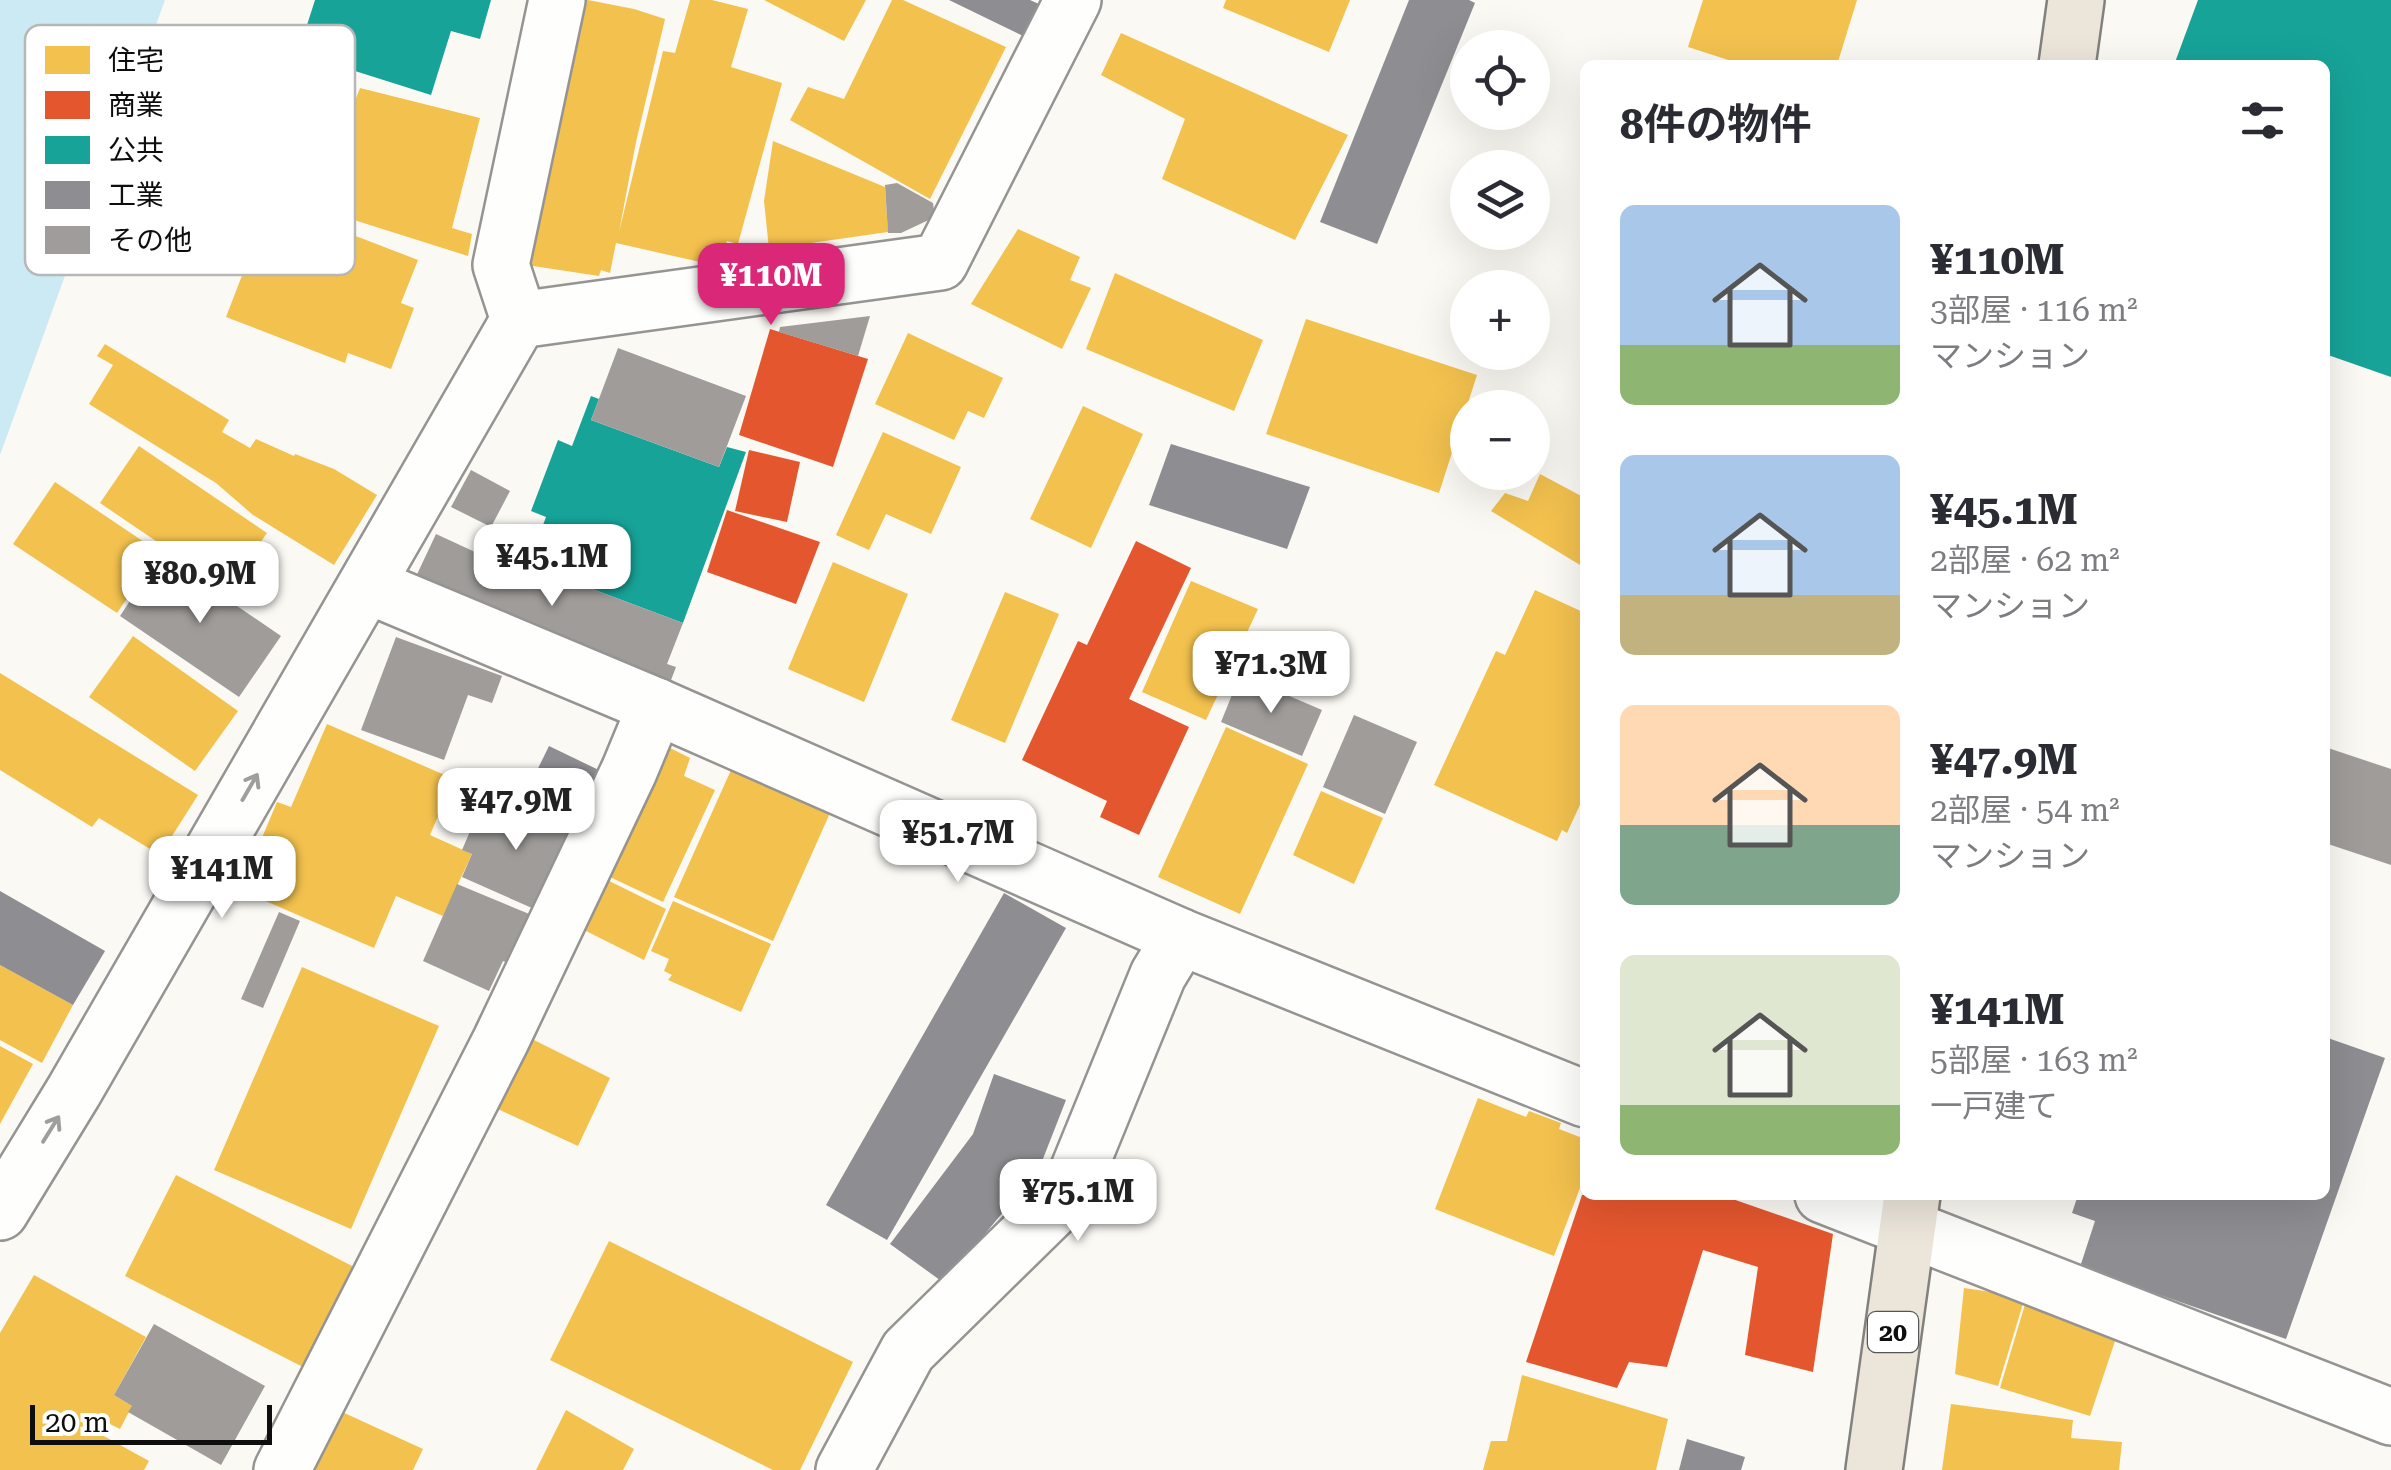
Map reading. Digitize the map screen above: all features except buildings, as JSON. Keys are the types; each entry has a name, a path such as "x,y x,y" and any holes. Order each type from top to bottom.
{"main road":[{"path":"2068,60 2076,0"},
{"name":"20","path":"1874,1470 1910,1212"}],"street":[{"path":"0,1212 74,1091 519,320 500,265 557,0"},
{"path":"519,320 940,262 1073,0"},
{"path":"367,585 656,706 1181,937 1580,1098"},
{"path":"282,1470 500,1040 656,706"},
{"path":"844,1470 908,1351 1069,1193 1158,975 1181,937"},
{"path":"1849,1200 1910,1212 2391,1417"}],"water":[{"path":"0,0 165,0 156,25 25,25 25,275 65,275 0,455"}]}
